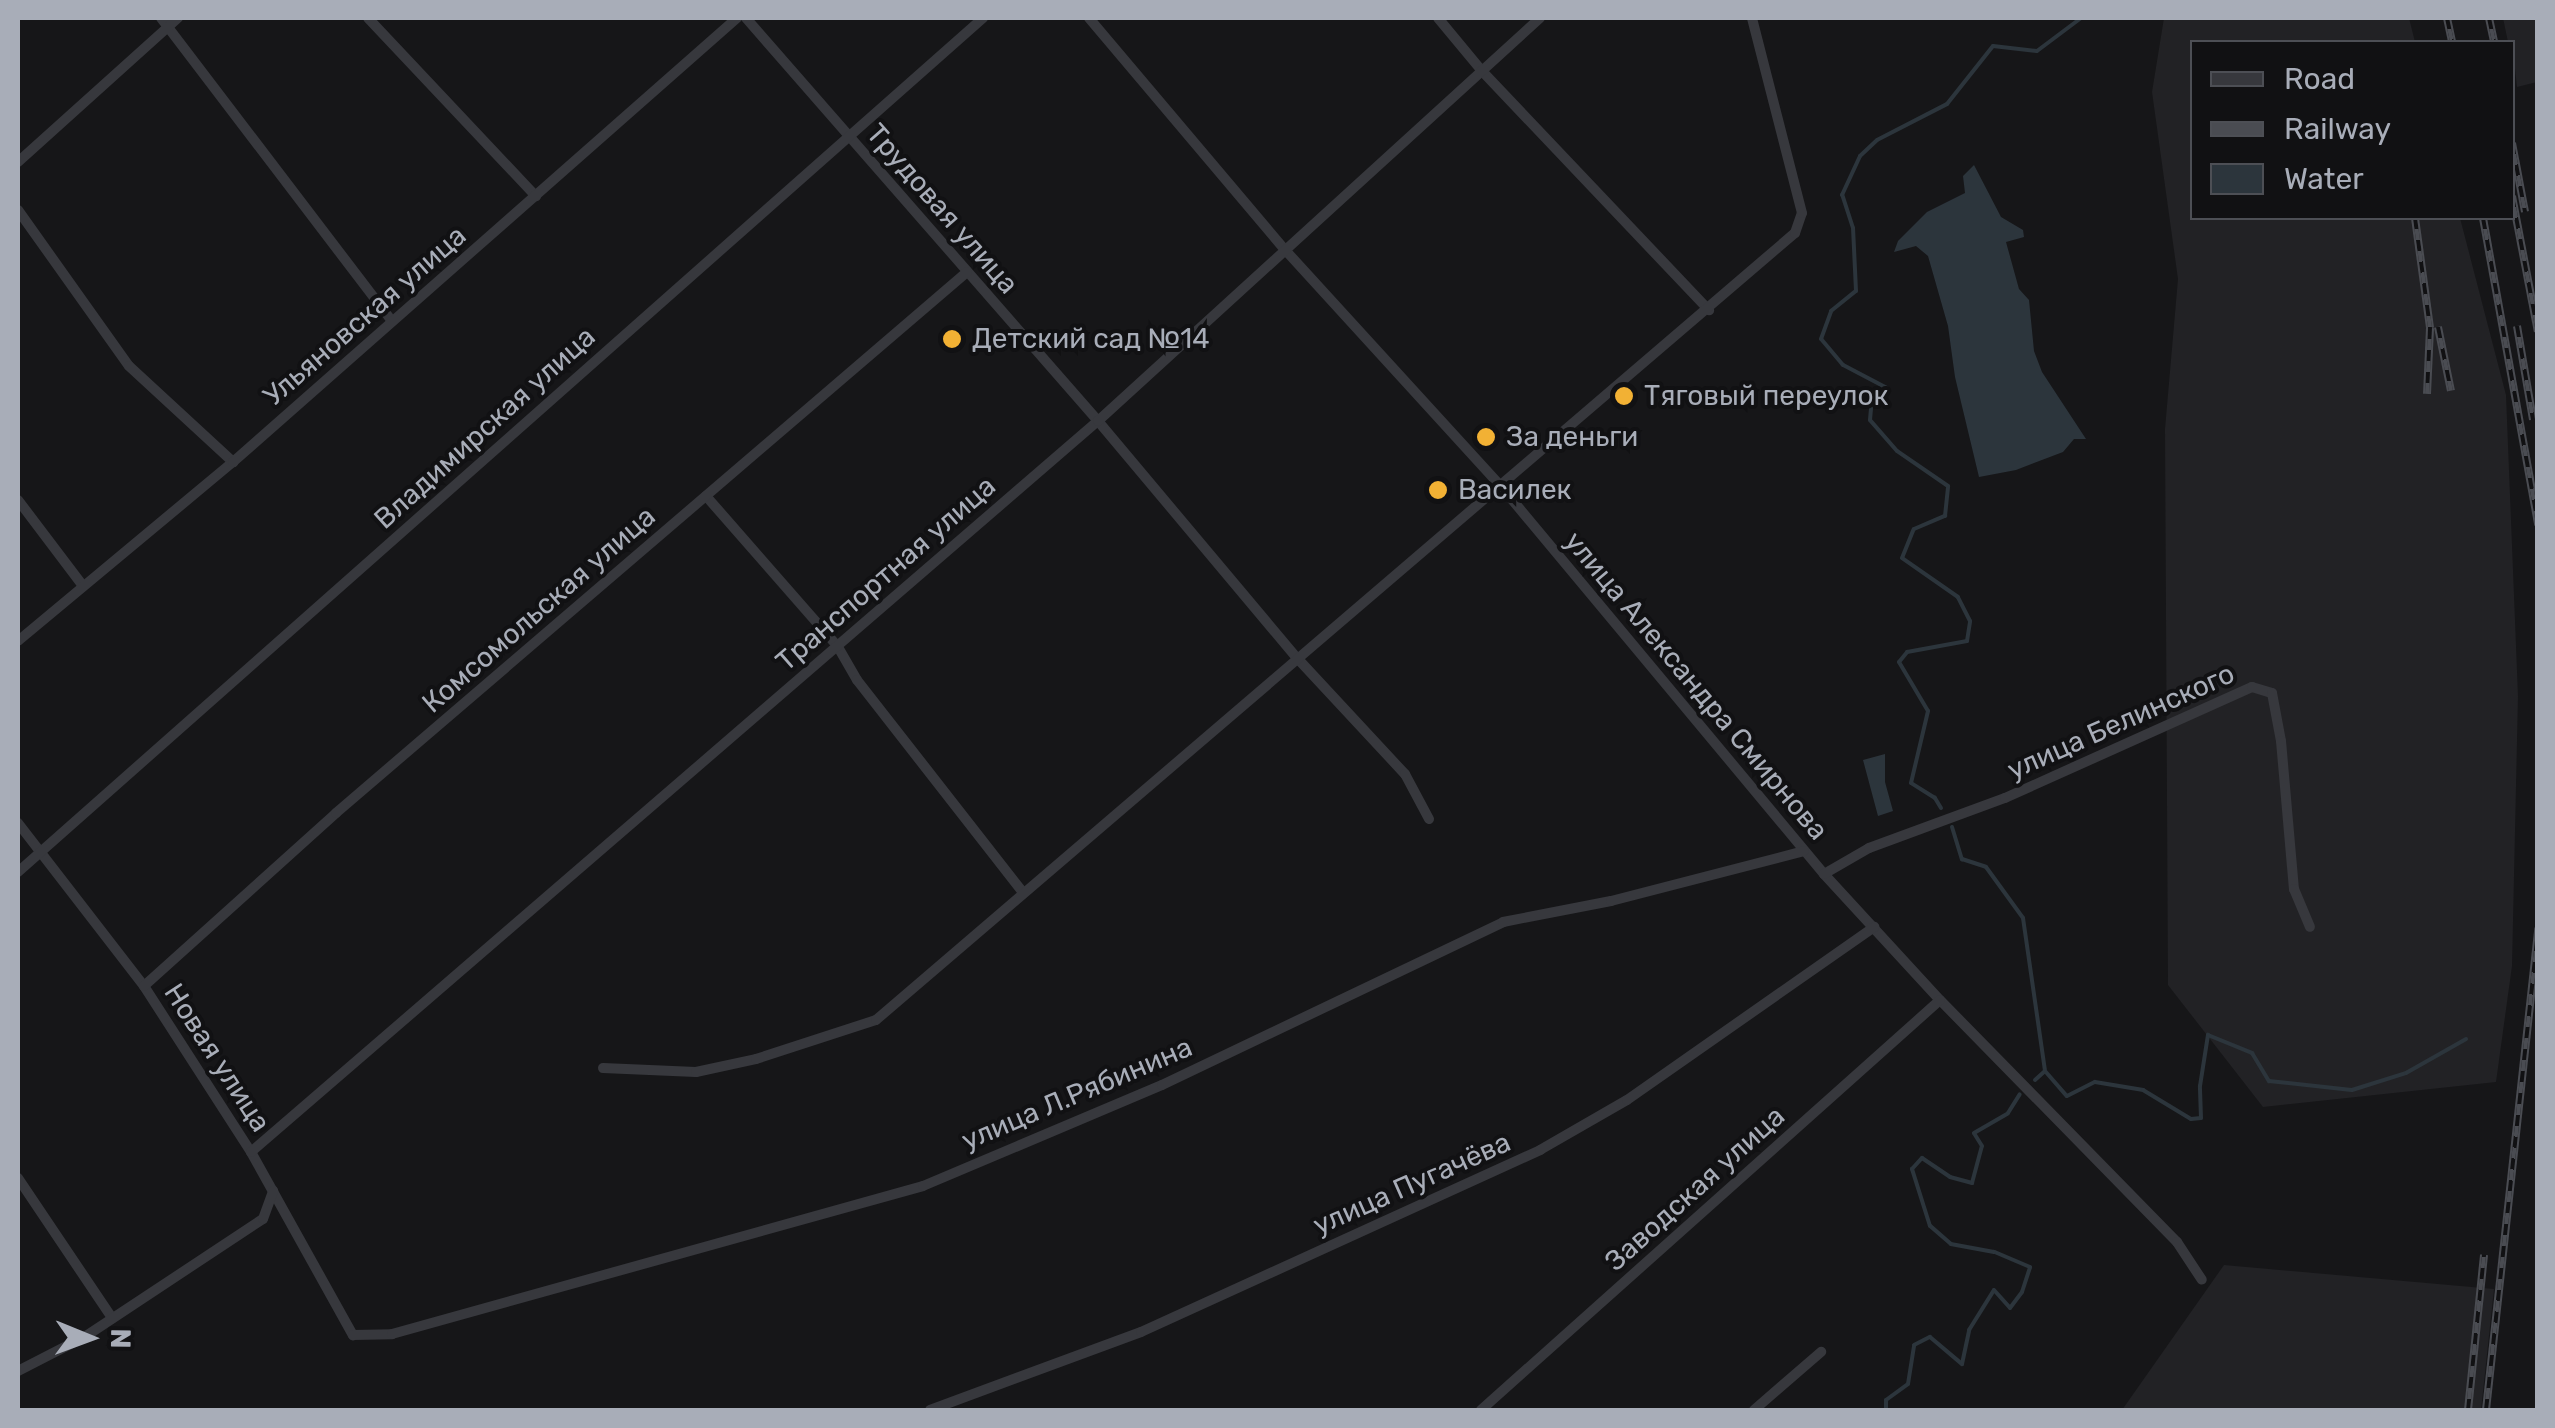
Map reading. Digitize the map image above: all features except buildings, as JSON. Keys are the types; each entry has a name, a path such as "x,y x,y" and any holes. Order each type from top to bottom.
{"street":[{"path":"18,162 164,22 178,18"},
{"path":"368,18 536,196"},
{"name":"Ульяновская улица","path":"18,642 234,462 737,18"},
{"name":"Трудовая улица","path":"746,18 1098,421 1298,659 1405,774 1429,819"},
{"name":"Владимирская улица","path":"18,872 983,18"},
{"name":"улица Александра Смирнова","path":"1089,18 1287,252 1499,484 1824,874 1940,1000 2177,1242 2202,1280"},
{"path":"1438,18 1482,72 1709,310"},
{"name":"Транспортная улица","path":"251,1152 1098,421 1540,18"},
{"path":"603,1068 696,1072 756,1059 876,1020 1022,890 1795,233 1802,213 1752,18"},
{"path":"164,22 392,321"},
{"path":"18,210 129,366 234,462"},
{"name":"Комсомольская улица","path":"144,986 336,813 967,272"},
{"path":"706,496 838,647 856,680 1022,890"},
{"path":"18,500 84,586"},
{"name":"улица Белинского","path":"1824,874 1869,848 2005,798 2252,687 2272,693 2282,741 2294,889 2310,928"},
{"name":"Новая улица","path":"18,823 144,986 251,1152 353,1336"},
{"name":"улица Л.Рябинина","path":"353,1336 392,1334 923,1186 1162,1085 1504,922 1611,902 1804,851"},
{"name":"улица Пугачёва","path":"930,1410 1141,1332 1540,1150 1627,1100 1874,928"},
{"name":"Заводская улица","path":"1483,1410 1940,1000"},
{"path":"18,1178 112,1318"},
{"path":"18,1371 112,1318 263,1219 273,1190"},
{"path":"1754,1410 1821,1352"}],"shaded area":[{"path":"2164,18 2409,18 2414,40 2190,40 2190,220 2461,220 2506,395 2518,696 2512,966 2496,1082 2263,1107 2168,985 2165,429 2178,279 2152,92"},
{"path":"2503,18 2537,18 2537,82 2517,87 2515,40 2508,40"},
{"path":"2224,1265 2494,1289 2481,1410 2122,1410"}],"water":[{"path":"1974,165 2001,217 2023,230 2024,237 2006,242 2019,289 2029,300 2034,351 2042,372 2086,439 2074,439 2063,452 2016,470 1979,477 1955,377 1948,326 1928,256 1916,246 1894,252 1898,241 1927,212 1965,193 1963,176"},
{"path":"1885,754 1885,782 1893,811 1878,816 1863,760"}],"waterway":[{"path":"1941,808 1935,798 1911,783 1928,711 1899,662 1907,652 1967,641 1970,621 1958,597 1902,558 1914,529 1945,516 1948,486 1897,451 1870,420 1872,397 1887,388 1843,365 1821,339 1831,311 1856,291 1853,228 1842,195 1860,156 1877,140 1947,104 1993,46 2037,51 2081,18"},
{"path":"1952,827 1962,859 1986,867 2023,918 2045,1071 2067,1096 2095,1082 2143,1090 2191,1119 2201,1118 2200,1086 2208,1035 2252,1053 2269,1081 2352,1090 2406,1073 2466,1039"},
{"path":"2035,1080 2045,1071"},
{"path":"1886,1410 1886,1400 1908,1384 1914,1345 1930,1337 1962,1364 1969,1330 1994,1290 2010,1308 2022,1292 2030,1267 1994,1252 1951,1244 1930,1226 1912,1169 1922,1158 1950,1177 1972,1183 1982,1146 1974,1133 2008,1113 2020,1094"}],"railway":[{"path":"2447,18 2452,40"},
{"path":"2489,18 2494,40"},
{"path":"2515,159 2525,212"},
{"path":"2515,212 2538,332"},
{"path":"2415,220 2430,328 2427,394"},
{"path":"2483,220 2538,525"},
{"path":"2517,326 2533,420"},
{"path":"2438,327 2451,391"},
{"path":"2486,1410 2538,928"},
{"path":"2468,1410 2484,1255"}],"place":[{"name":"Детский сад №14","path":"952,339"},
{"name":"Тяговый переулок","path":"1624,396"},
{"name":"За деньги","path":"1486,437"},
{"name":"Василек","path":"1438,490"}]}
